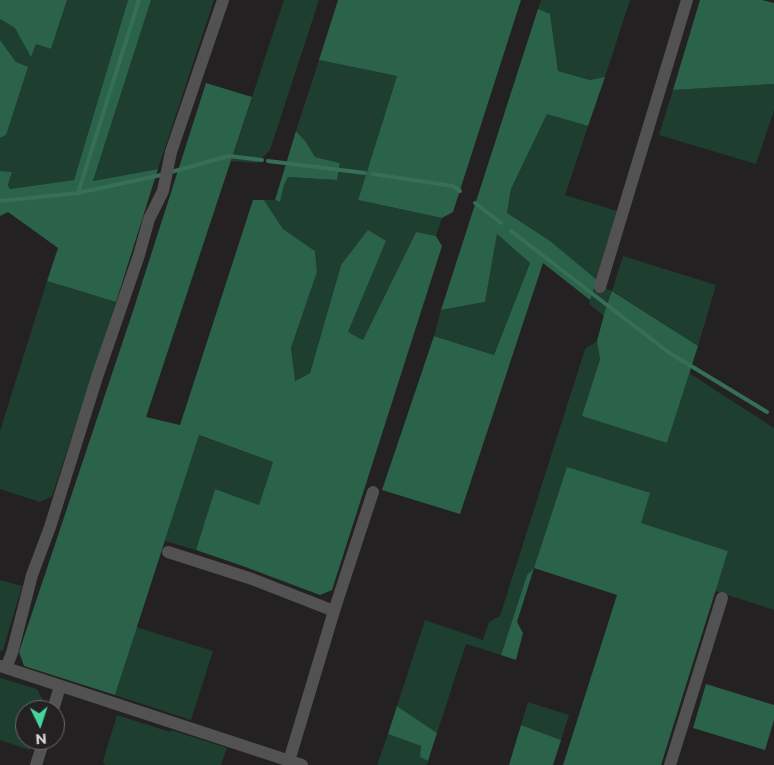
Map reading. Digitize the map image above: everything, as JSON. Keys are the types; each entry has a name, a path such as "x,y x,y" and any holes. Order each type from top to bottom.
{"street":[{"path":"223,0 171,152 163,191 150,219 97,377 50,527 32,574 12,653 3,667 302,765"},
{"path":"600,287 687,0"},
{"path":"289,761 334,611 373,492"},
{"path":"168,552 252,579 334,611"},
{"path":"670,765 722,598"},
{"path":"56,700 60,686"},
{"path":"36,765 41,750"}],"green space":[{"path":"0,0 67,0 51,49 36,44 31,57 15,28 0,19"},
{"path":"67,0 128,0 74,180 10,189 8,185 12,172 0,171 0,138 6,135 16,62 0,40 0,19 36,44 51,49"},
{"path":"128,0 151,0 93,181 158,169 116,302 47,281 58,248 8,212 0,216 0,171 12,172 8,185 10,189 74,180"},
{"path":"151,0 214,0 158,169 93,181"},
{"path":"284,0 319,0 270,150 257,163 231,161"},
{"path":"338,0 521,0 453,212 442,218 358,200 397,76 319,60"},
{"path":"541,0 630,0 605,77 590,80 558,71 550,15 538,9"},
{"path":"700,0 762,0 774,3 774,84 673,90"},
{"path":"538,9 550,14 558,71 590,80 605,77 588,126 547,114 511,189 507,213 550,241 597,280 590,300 543,263 460,514 382,490 434,336 494,355 530,263 497,234 485,302 441,310"},
{"path":"0,40 16,62 28,67 6,135 0,138"},
{"path":"319,60 397,76 358,200 442,218 436,236 416,232 363,340 348,332 386,241 341,265 310,373 294,381 291,348 317,272 315,251 283,229 264,200 280,202 288,177 337,180 340,163 315,157 306,142 296,131"},
{"path":"206,83 252,97 146,417 180,425 253,200 264,200 283,229 315,251 317,272 291,348 295,381 310,373 341,265 368,230 386,241 348,332 363,340 416,232 436,236 442,246 332,590 320,595 196,550 215,489 259,505 273,462 199,435 115,695 24,666 19,652 133,311"},
{"path":"774,84 774,110 756,164 659,135 673,90"},
{"path":"547,114 588,126 565,195 617,211 603,287 612,291 623,256 716,285 698,346 613,291 604,316 589,304 597,280 507,214 511,189"},
{"path":"296,131 306,142 315,157 340,163 337,180 288,177 280,202 275,200"},
{"path":"497,234 530,263 494,355 434,336 441,310 485,302"},
{"path":"47,281 116,302 52,496 40,502 0,489 0,431"},
{"path":"612,291 698,346 667,443 582,416 600,359 597,341"},
{"path":"597,341 600,358 583,416 667,443 689,373 774,428 774,610 715,591 728,551 640,523 650,493 534,568 527,575 501,655 466,644 437,733 397,706 425,620 483,640 489,622 500,616 585,349"},
{"path":"198,435 273,462 259,505 215,489 196,550 165,541"},
{"path":"567,467 650,493 641,523 728,551 661,765 563,765 617,595 534,568"},
{"path":"534,568 517,622 523,633 516,660 501,655 527,575"},
{"path":"0,580 22,586 3,650 0,651"},
{"path":"136,627 213,651 191,720 115,695"},
{"path":"0,678 37,689 43,700 15,700 15,745 0,740"},
{"path":"706,684 774,705 774,720 765,750 693,728"},
{"path":"528,702 569,715 561,740 521,725"},
{"path":"397,706 437,733 428,761 420,757 421,746 388,734"},
{"path":"117,715 227,748 221,765 105,765 103,761"},
{"path":"521,725 561,740 553,765 509,765"},
{"path":"388,734 421,746 420,757 428,761 427,765 377,765"}],"waterway":[{"path":"78,193 139,0"},
{"path":"171,172 229,156 262,160"},
{"path":"268,161 365,173"},
{"path":"373,174 453,186 460,191"},
{"path":"0,201 78,193 161,175"},
{"path":"475,203 501,223"},
{"path":"511,231 668,352 767,412"}]}
